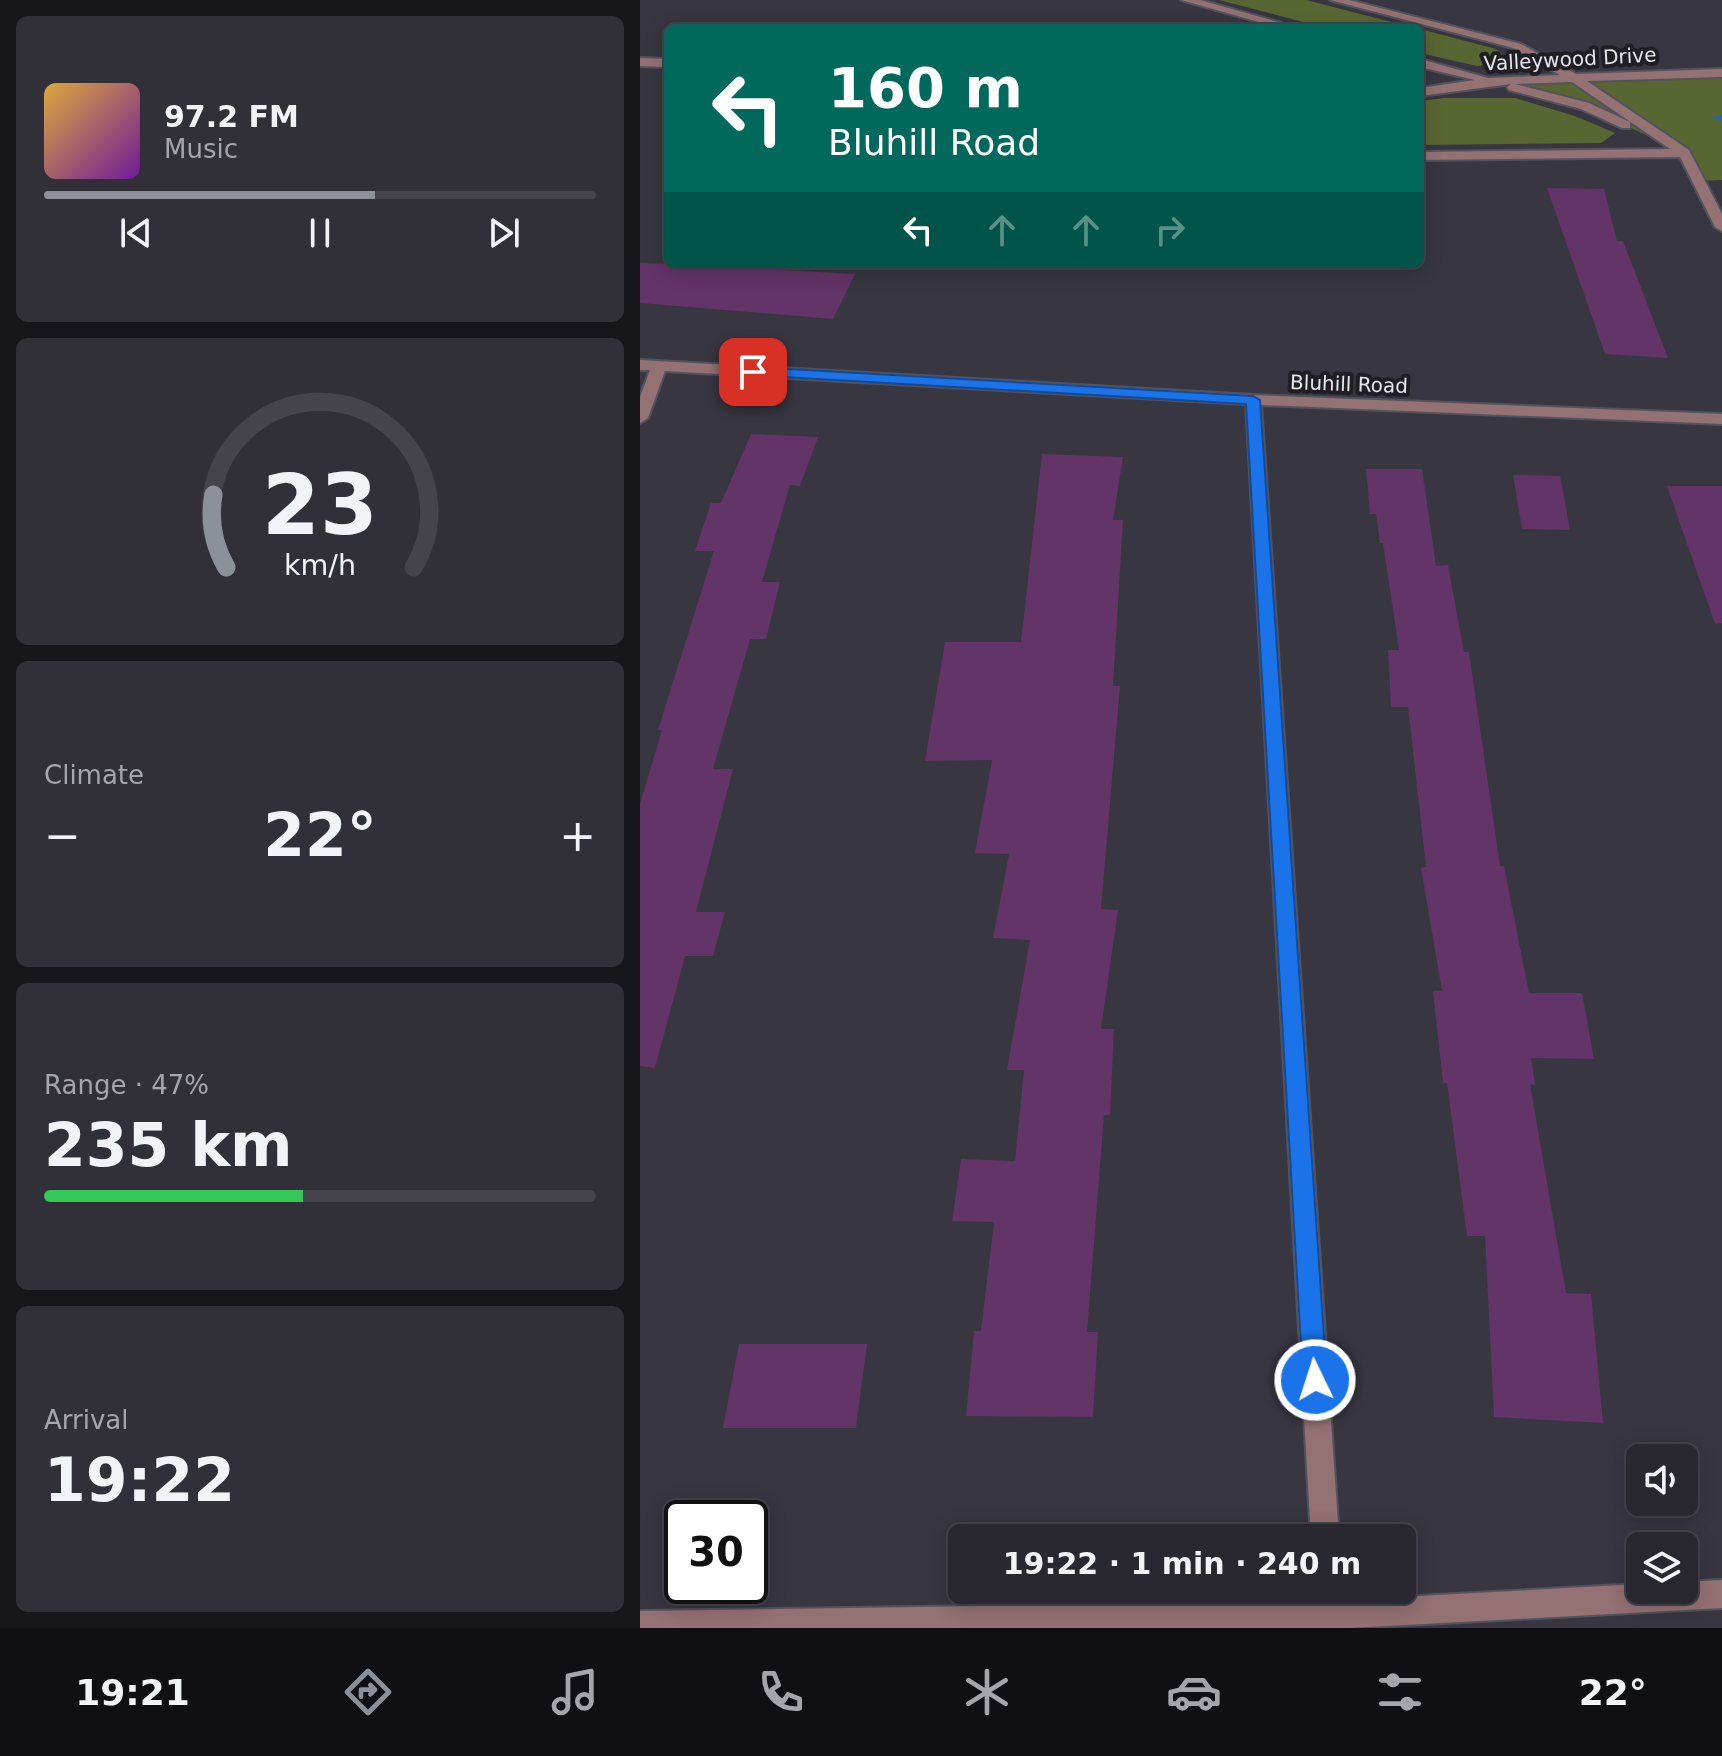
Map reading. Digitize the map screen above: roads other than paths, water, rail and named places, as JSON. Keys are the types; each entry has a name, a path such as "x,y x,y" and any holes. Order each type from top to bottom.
{"street":[{"path":"1187,0 1278,24"},
{"path":"1336,0 1517,46 1574,78 1684,153 1716,202 1722,227"},
{"path":"640,62 664,63"},
{"path":"1424,64 1585,106 1684,153"},
{"name":"Valleywood Drive","path":"1424,91 1492,81 1722,73"},
{"path":"1424,156 1684,153"},
{"name":"Bluhill Road","path":"640,365 1253,400 1722,419"},
{"path":"640,418 659,367"},
{"path":"1253,400 1324,1524"},
{"path":"640,1625 1330,1611 1722,1594"}]}
